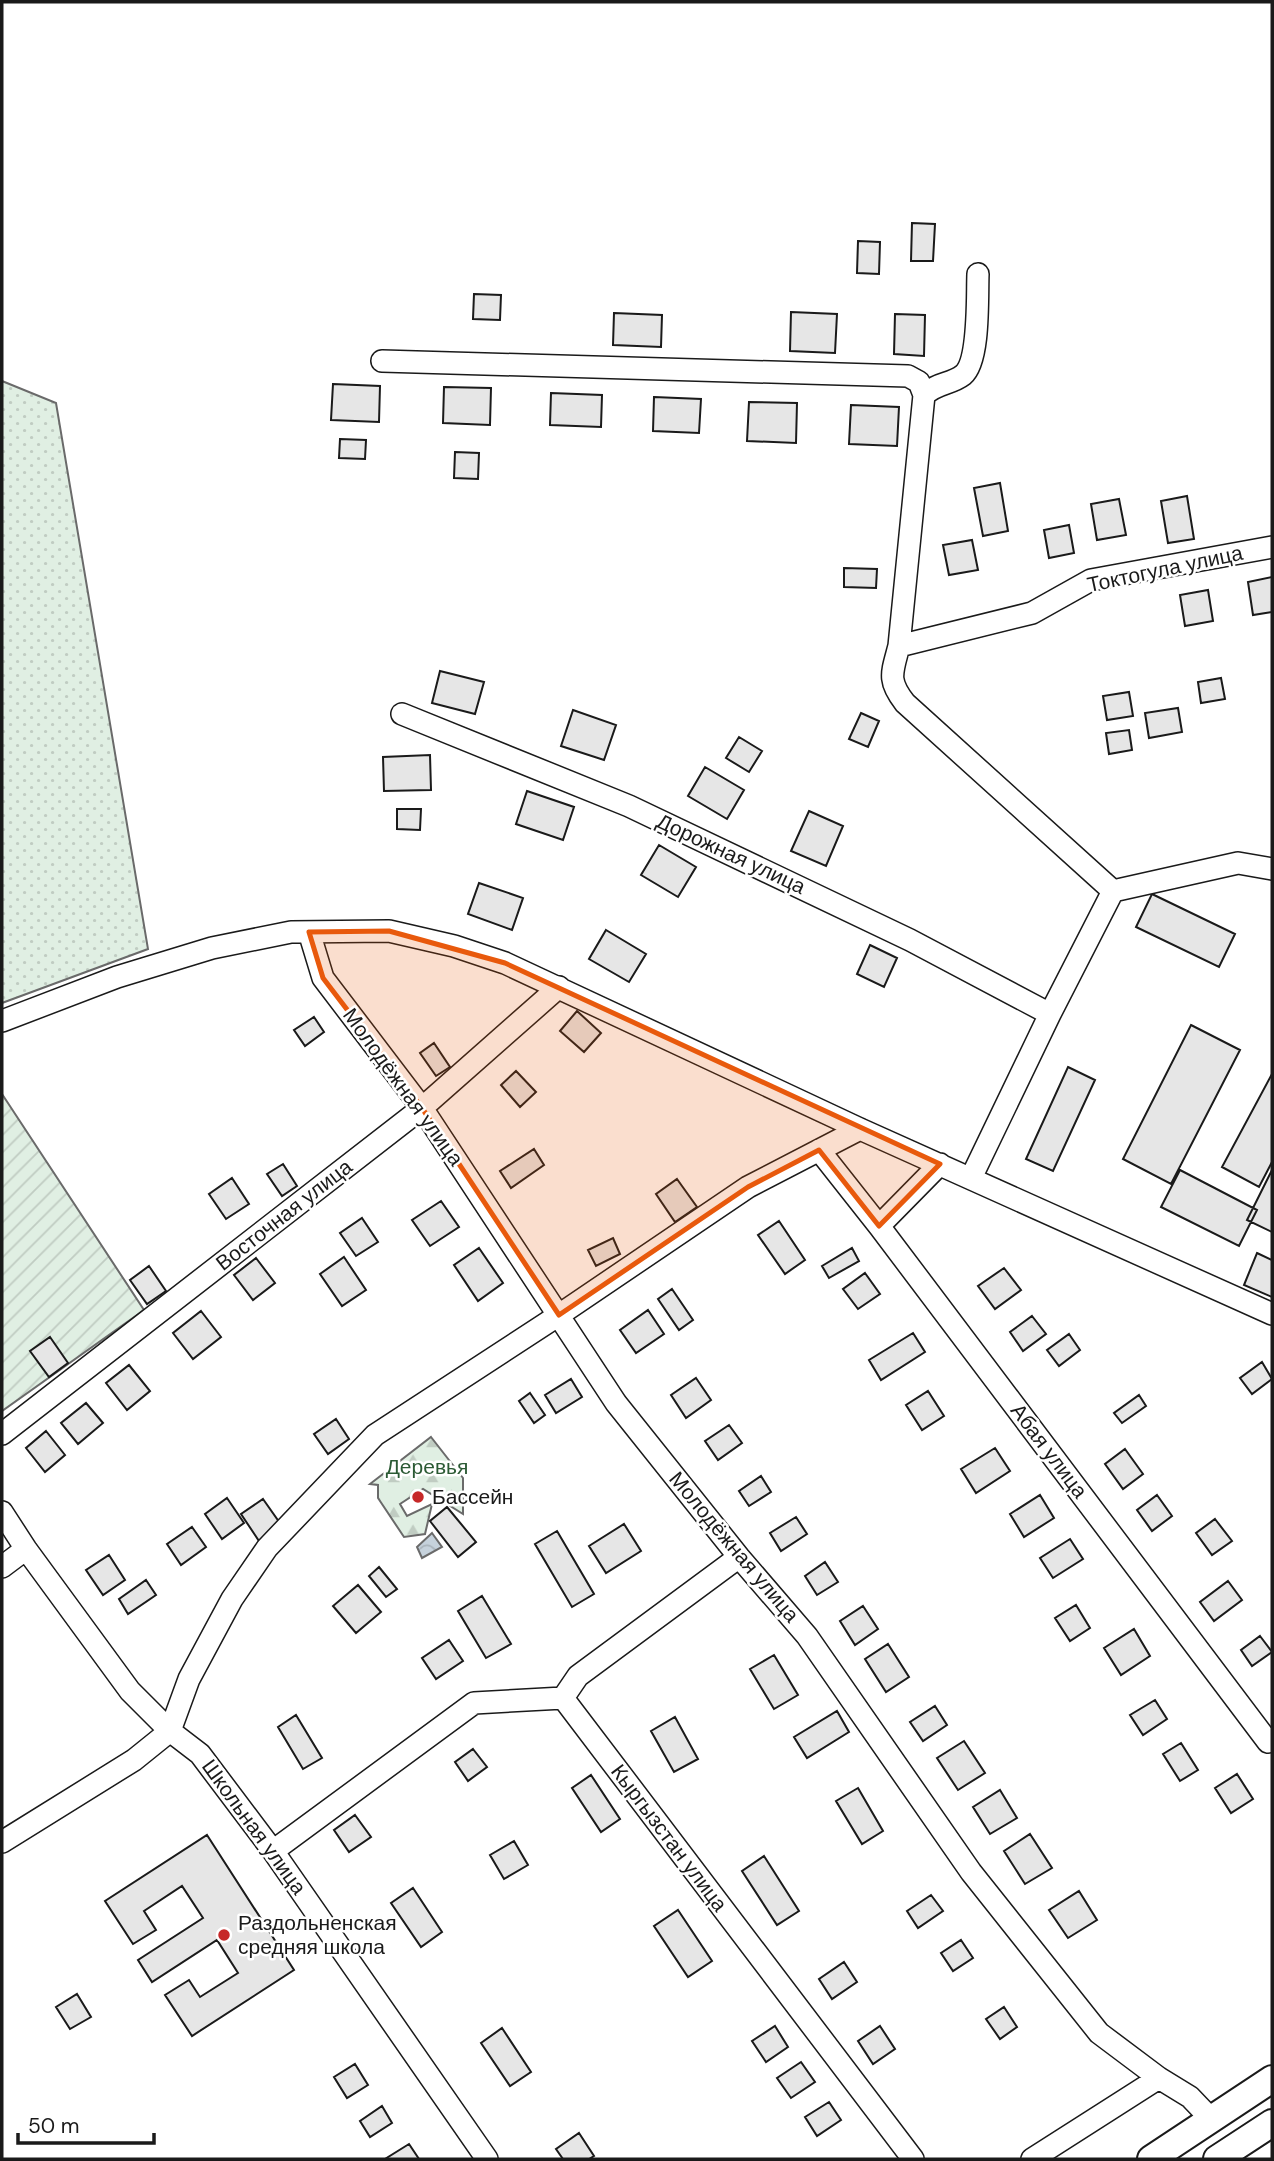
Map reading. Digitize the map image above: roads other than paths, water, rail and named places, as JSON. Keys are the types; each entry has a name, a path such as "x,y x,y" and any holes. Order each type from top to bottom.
{"main road":[{"path":"1150,2159 1272,2079"},
{"path":"1233,2155 1272,2123"}],"street":[{"path":"924,395 933,386 965,373 971,364 975,341 978,274"},
{"path":"382,361 908,376 919,382 924,395 900,646 893,672 894,689 905,703 1113,891"},
{"name":"Токтогула улица","path":"900,646 1032,613 1091,580 1272,547"},
{"name":"Дорожная улица","path":"402,714 629,806 910,940 1050,1014"},
{"path":"1113,891 1238,863 1272,869"},
{"path":"971,1178 1113,891"},
{"path":"2,1021 117,977 212,948 291,932 389,931 454,946 559,987 860,1129 1272,1314"},
{"name":"Молодёжная улица","path":"309,932 323,978 422,1108 616,1403 739,1557 807,1636 971,1872 1099,2033 1159,2078 1190,2097 1211,2119"},
{"name":"Восточная улица","path":"2,1434 422,1108 559,987"},
{"path":"2,1842 134,1760 170,1731 190,1679 226,1611 267,1548 375,1435 748,1187 860,1129"},
{"name":"Абая улица","path":"819,1150 1268,1742 1272,1739"},
{"path":"879,1226 940,1164"},
{"name":"Школьная улица","path":"2,1512 130,1691 170,1731 200,1754 273,1851 487,2159"},
{"path":"2,1567 26,1549"},
{"path":"273,1851 474,1703 563,1698 578,1676 739,1557"},
{"name":"Кыргызстан улица","path":"563,1698 913,2159"},
{"path":"1032,2159 1159,2078"}],"water":[{"name":"Бассейн","path":"432,1533 442,1547 422,1558 417,1547"}],"place":[{"name":"Бассейн","path":"418,1497"},
{"name":"Раздольненская средняя школа","path":"224,1935"}],"park label":[{"name":"Деревья","path":"427,1467"}]}
